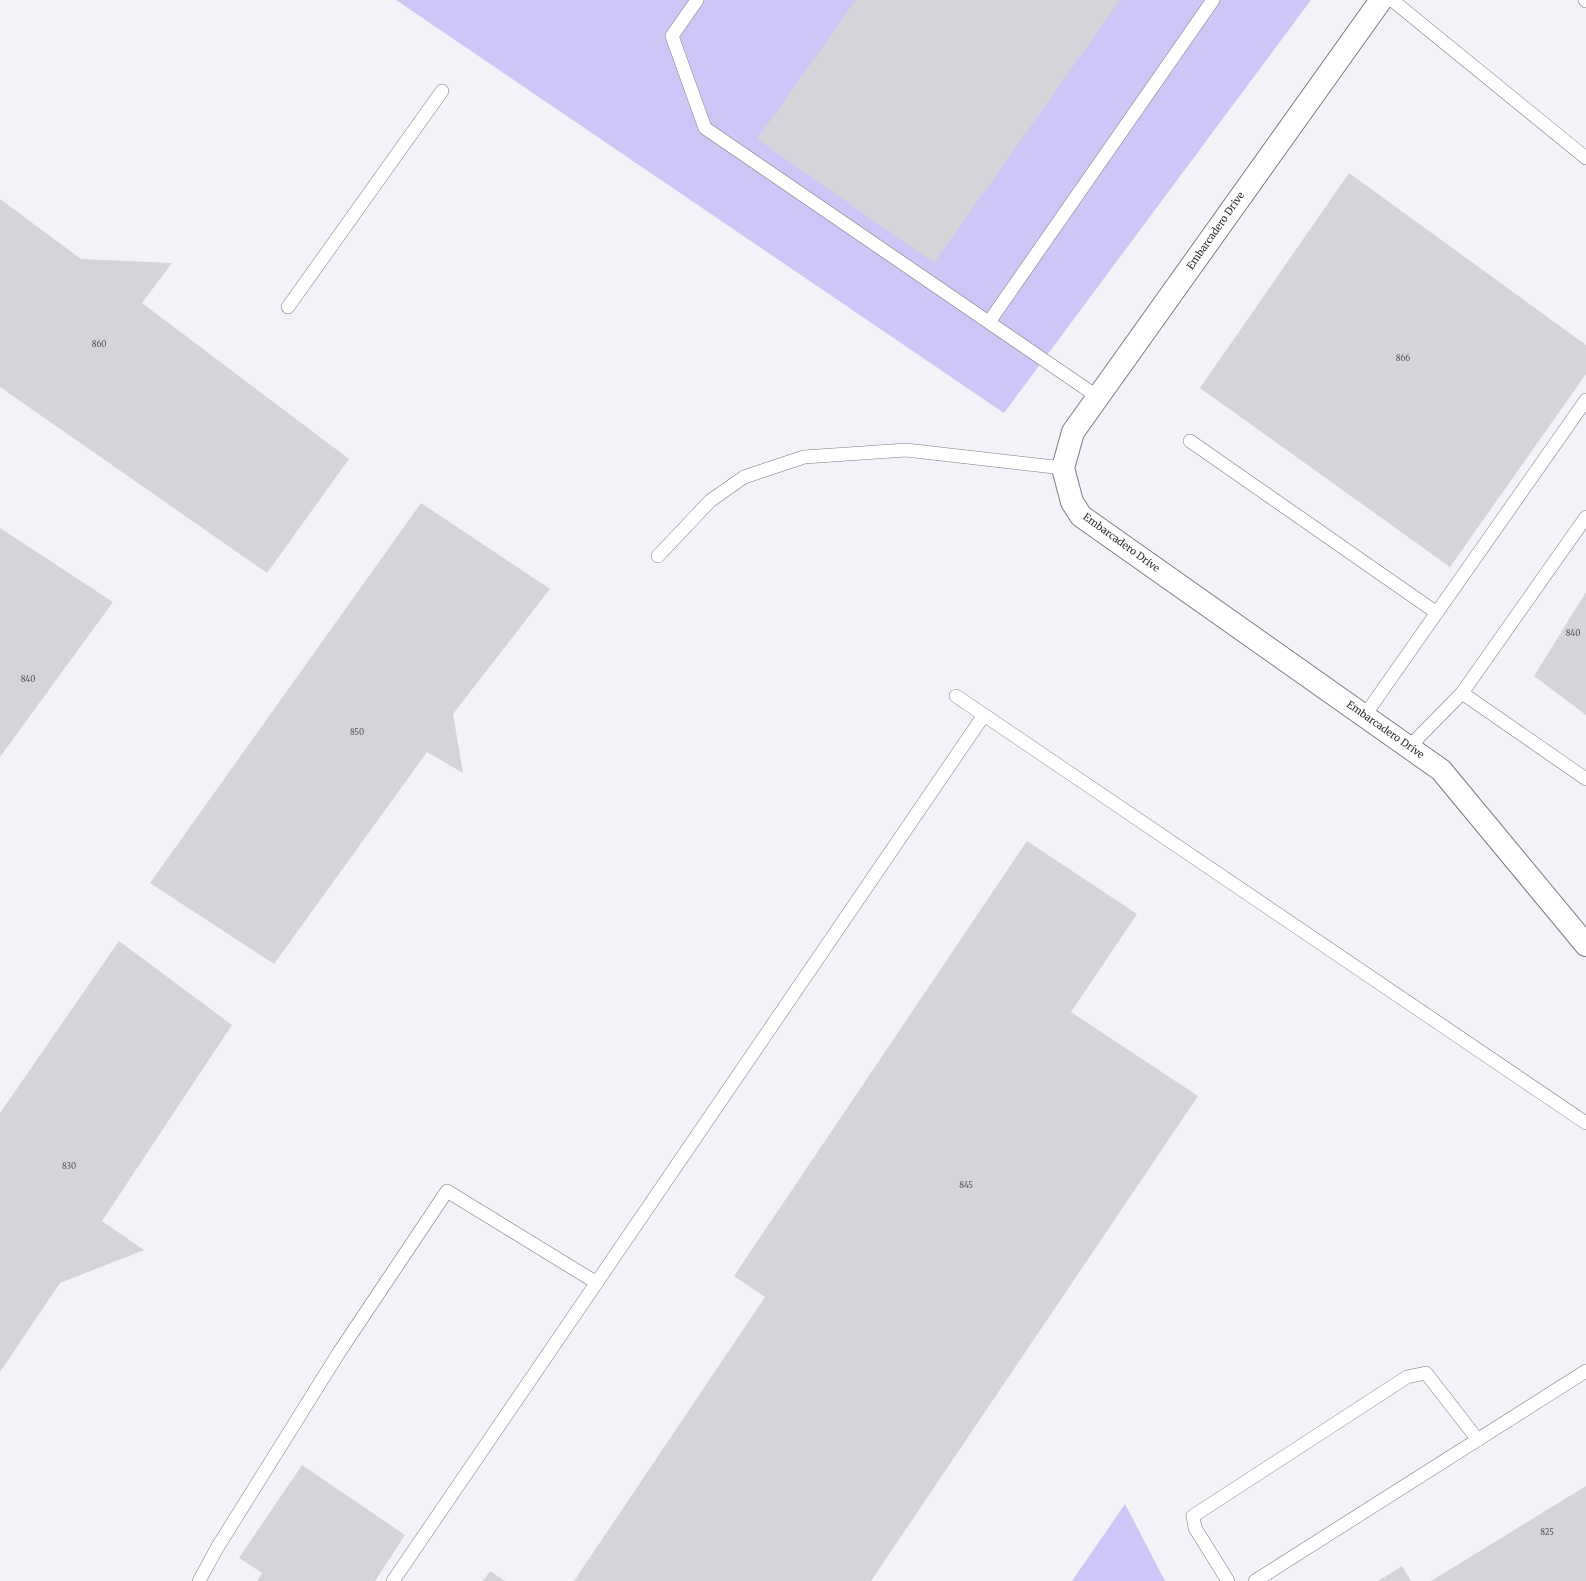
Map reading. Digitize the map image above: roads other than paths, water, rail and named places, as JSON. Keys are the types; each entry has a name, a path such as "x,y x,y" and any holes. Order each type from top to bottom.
{"street":[{"name":"Embarcadero Drive","path":"1381,0 1073,432 1063,468 1072,502 1081,516 1441,770 1586,945"}],"lane":[{"path":"697,0 672,36 705,128 1098,397"},
{"path":"990,322 1213,0"},
{"path":"1392,0 1586,158"},
{"path":"288,306 442,91"},
{"path":"1365,715 1586,400"},
{"path":"1190,441 1437,613"},
{"path":"658,556 710,501 744,477 804,458 906,450 1063,468"},
{"path":"1409,747 1462,693 1586,517"},
{"path":"1462,693 1586,779"},
{"path":"956,696 1586,1123"},
{"path":"393,1581 984,715"},
{"path":"199,1581 217,1548 338,1354 447,1191 597,1283"},
{"path":"1255,1581 1586,1371"},
{"path":"1228,1581 1195,1528 1193,1516 1407,1377 1426,1373 1478,1440"}]}
